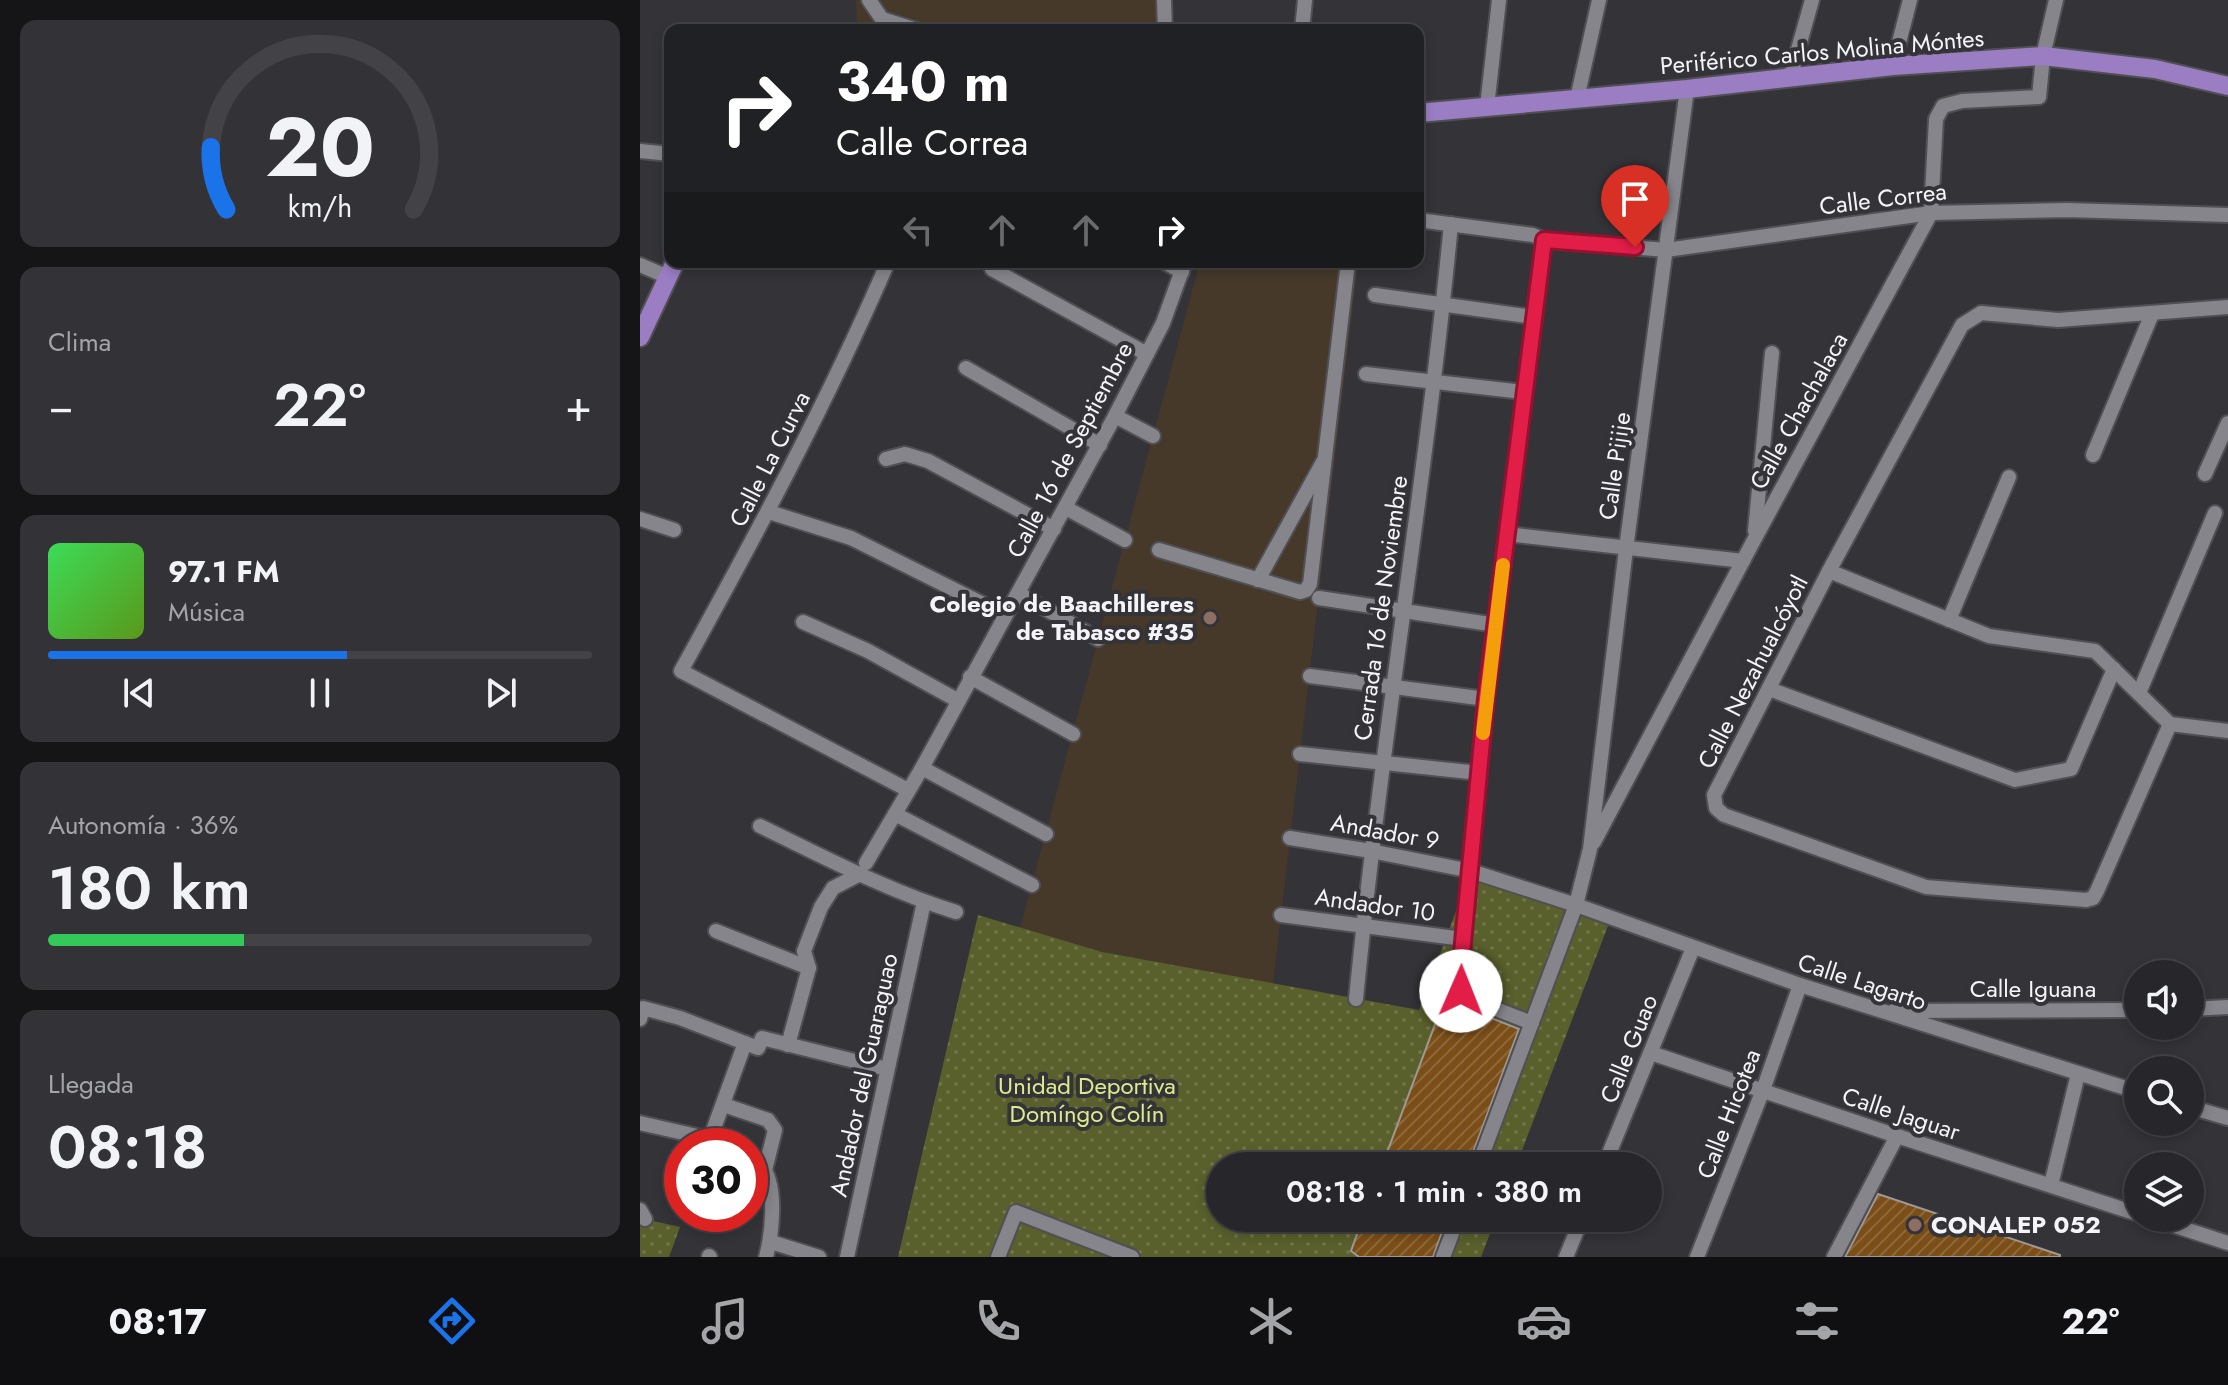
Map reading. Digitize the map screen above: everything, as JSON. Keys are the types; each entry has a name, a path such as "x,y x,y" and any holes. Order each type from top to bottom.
{"main road":[{"name":"Periférico Carlos Molina Móntes","path":"1424,112 1687,89 1893,66 2043,56 2155,69 2228,86"},
{"path":"640,337 672,269"}],"street":[{"path":"869,0 882,19 898,24"},
{"path":"1164,0 1165,24"},
{"path":"1303,24 1305,0"},
{"path":"1487,107 1499,0"},
{"path":"1577,99 1599,0"},
{"path":"1790,78 1812,0"},
{"path":"1893,66 1910,0"},
{"path":"2043,56 2056,0"},
{"name":"Calle Chachalaca","path":"1590,849 1931,213 1934,136 1936,119 1943,106 1962,101 2039,97 2043,56"},
{"name":"Calle Pijije","path":"1590,849 1687,89"},
{"path":"640,151 664,153"},
{"name":"Calle Correa","path":"1424,221 1538,236 1544,240 1666,250 1931,213 2067,210 2228,215"},
{"name":"Cerrada 16 de Noviembre","path":"1356,999 1371,851 1404,612 1451,224"},
{"path":"1532,1023 1465,997 1459,985 1486,699 1544,240"},
{"path":"640,265 672,269"},
{"name":"Calle La Curva","path":"885,268 853,342 769,512 681,671 908,790"},
{"name":"Calle 16 de Septiembre","path":"863,868 922,768 1100,445 1163,323 1184,268"},
{"path":"1159,550 1300,592 1306,590 1310,584 1327,455 1347,268"},
{"path":"992,269 1147,354"},
{"path":"1375,295 1533,317"},
{"name":"Calle Nezahualcóyotl","path":"2170,724 2093,898 1926,887 1724,815 1716,808 1714,795 1829,571 1962,325 1981,313 2058,320 2228,307"},
{"path":"2093,455 2152,314"},
{"path":"1754,540 1772,353"},
{"path":"966,368 1100,445"},
{"path":"1366,374 1523,392"},
{"path":"1115,416 1153,436"},
{"path":"2205,474 2228,423"},
{"path":"886,459 905,454 928,461 1054,529"},
{"path":"1258,580 1327,455"},
{"path":"1949,620 2009,477"},
{"path":"1066,508 1125,540"},
{"path":"769,512 851,538 1005,615"},
{"path":"2139,693 2215,513"},
{"path":"640,519 674,530"},
{"path":"1507,534 1743,561"},
{"path":"1829,571 1989,636 2095,651 2170,724 2228,731"},
{"path":"1018,593 1098,639"},
{"path":"1319,598 1496,625"},
{"path":"803,622 868,651 957,700"},
{"path":"1769,689 2015,780 2071,769 2114,669"},
{"path":"1310,676 1486,699"},
{"path":"970,677 1073,734"},
{"path":"1300,754 1479,773"},
{"path":"922,768 1046,834"},
{"path":"895,814 1032,885"},
{"path":"760,826 863,868 924,902 956,912"},
{"name":"Andador 9","path":"1290,838 1471,871 1576,905"},
{"path":"1483,1152 1576,905 1590,849"},
{"path":"788,1045 809,968 804,951 821,907 833,888 863,868"},
{"name":"Andador del Guaraguao","path":"847,1257 924,902"},
{"name":"Calle Lagarto","path":"1576,905 1800,985 2124,1088"},
{"name":"Andador 10","path":"1281,915 1463,939"},
{"path":"716,931 809,968"},
{"name":"Calle Guao","path":"1610,1152 1693,948"},
{"name":"Calle Hicotea","path":"1697,1257 1763,1090 1800,985"},
{"path":"2204,1008 2228,1007"},
{"name":"Calle Iguana","path":"1880,1011 2124,1010"},
{"path":"641,1014 680,1018 758,1048 762,1038 887,1069"},
{"path":"715,1128 745,1043"},
{"name":"Calle Jaguar","path":"1651,1053 2124,1209"},
{"path":"2051,1185 2078,1074"},
{"path":"724,1105 768,1120 775,1130 768,1158"},
{"path":"2204,1111 2228,1118"},
{"path":"640,1123 664,1128"},
{"path":"1834,1257 1897,1136"},
{"path":"766,1257 771,1242 773,1215 768,1187"},
{"path":"998,1257 1016,1212 1123,1255"},
{"path":"1443,1257 1453,1232"},
{"path":"1566,1257 1576,1232"},
{"path":"2194,1232 2228,1243"},
{"path":"771,1242 819,1257"}],"shaded area":[{"path":"856,0 1164,0 1165,24 857,24"},
{"name":"Colegio de Baachilleres de Tabasco #35","path":"1198,268 1357,268 1273,984 1102,952 1020,928"}],"green space":[{"name":"Unidad Deportiva Domíngo Colín","path":"1471,871 1611,918 1521,1152 1206,1152 1206,1232 1491,1232 1481,1257 898,1257 978,915 1102,952 1419,1010"},
{"path":"640,1218 664,1223 664,1232 678,1232 669,1257 640,1257"}],"building":[{"path":"1455,999 1461,1006 1519,1029 1473,1152 1387,1152 1443,1003"},
{"name":"CONALEP 052","path":"1878,1194 2060,1255 2060,1257 1845,1257"},
{"path":"1358,1232 1442,1232 1433,1257 1359,1257 1351,1251"}],"slow traffic":[{"path":"1483,733 1503,565"}],"place":[{"name":"Colegio de Baachilleres de Tabasco #35","path":"1210,618"},
{"name":"CONALEP 052","path":"1915,1225"}],"route":[{"path":"1461,991 1459,985 1486,699 1544,240 1635,247"}]}
